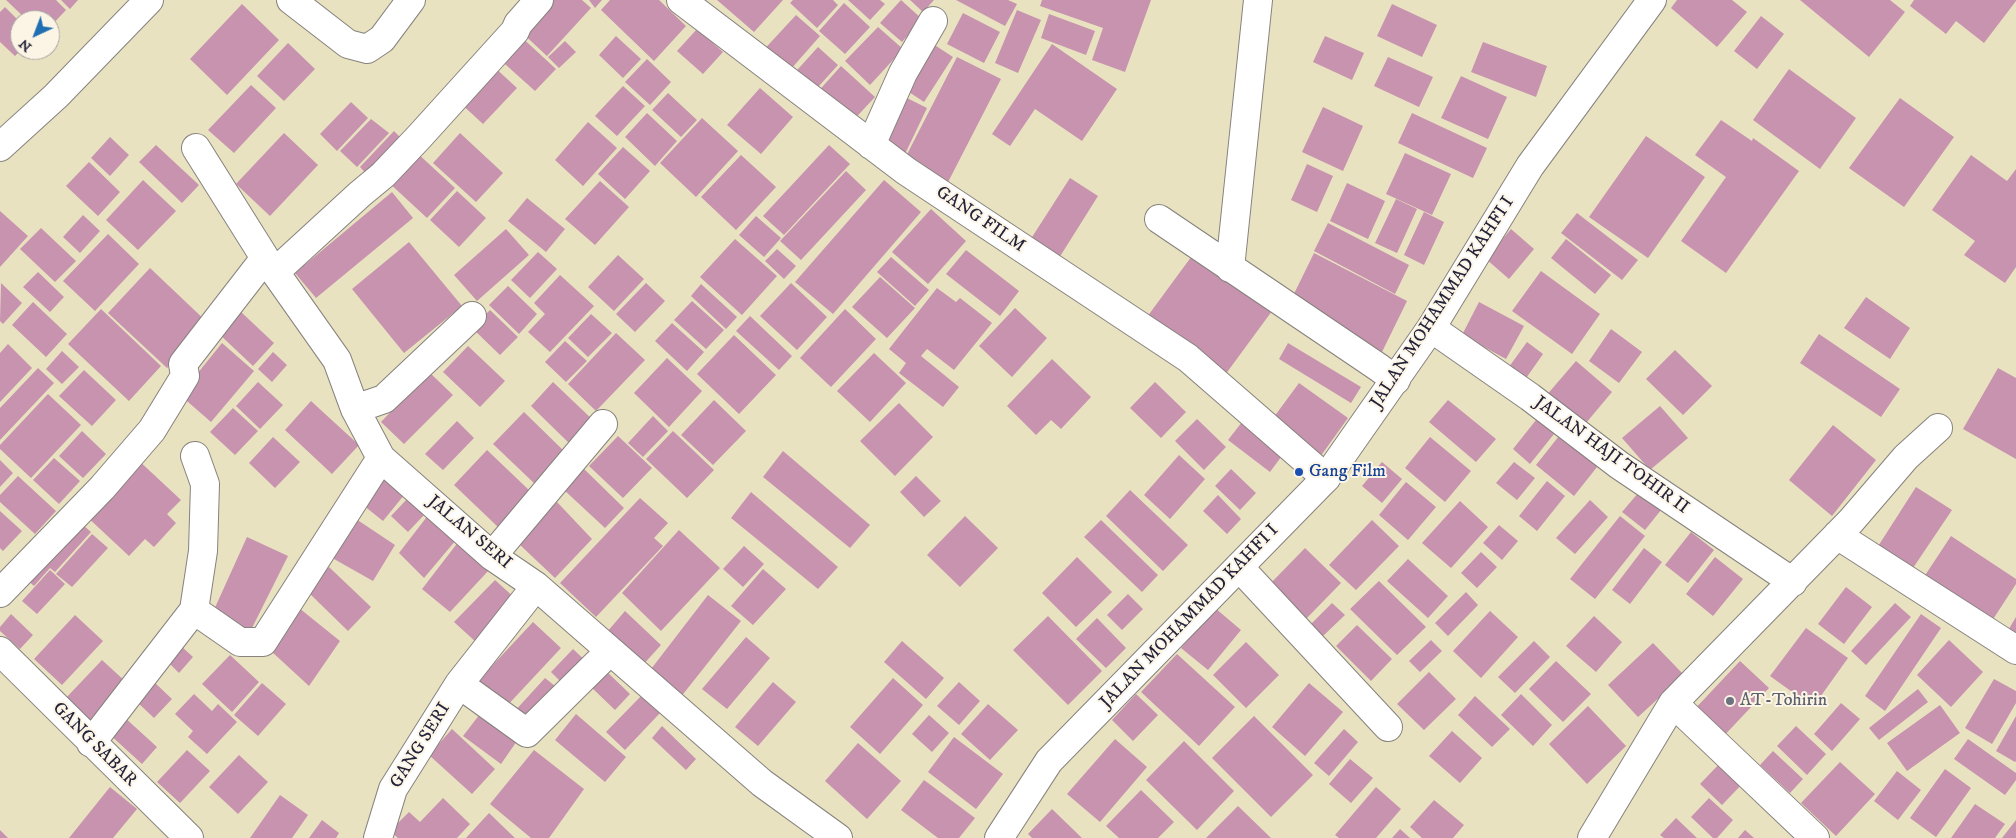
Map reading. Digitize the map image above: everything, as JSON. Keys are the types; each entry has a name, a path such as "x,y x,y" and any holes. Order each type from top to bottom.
{"street":[{"path":"0,147 56,96 149,0"},
{"path":"291,0 348,44 367,49 382,39 411,0"},
{"path":"0,592 102,488 152,430 185,376 183,364 270,265 383,175 490,60 539,0"},
{"name":"GANG FILM","path":"681,0 914,177 1188,358 1326,478"},
{"path":"1230,268 1258,0"},
{"name":"JALAN MOHAMMAD KAHFI I","path":"999,838 1049,762 1326,478 1431,328 1530,166 1652,0"},
{"path":"871,145 903,73 933,21"},
{"name":"JALAN SERI","path":"196,148 270,265 337,360 355,409 381,458 492,556 536,586 609,652 762,783 838,838"},
{"path":"1159,219 1396,380"},
{"path":"355,409 384,400 472,316"},
{"name":"JALAN HAJI TOHIR II","path":"1431,328 1619,464 1798,575"},
{"path":"492,556 603,424"},
{"path":"1592,838 1673,703 1851,521 1906,457 1938,428"},
{"path":"91,743 194,610 203,551 206,484 195,456"},
{"path":"194,610 240,642 262,642 381,458"},
{"path":"1837,535 2016,650"},
{"path":"1239,567 1388,728"},
{"name":"GANG SERI","path":"378,838 392,789 459,684 536,586"},
{"name":"GANG SABAR","path":"0,651 189,838"},
{"name":"GANG SERI","path":"459,684 527,733 609,652"},
{"path":"1673,703 1815,838"}],"building":[{"path":"6,0 56,0 66,10 60,16 60,10 16,10"},
{"path":"61,0 78,0 70,9"},
{"path":"545,0 582,0 591,8 547,56 518,29"},
{"path":"589,0 602,0 595,8"},
{"path":"610,0 659,0 686,26 654,61 601,10"},
{"path":"717,0 783,0 754,32"},
{"path":"793,0 833,0 838,5 817,28 790,3"},
{"path":"848,0 880,0 885,4 870,20"},
{"path":"901,0 922,19 902,42 880,23"},
{"path":"910,0 934,0 923,12"},
{"path":"956,0 1008,0 1017,4 1005,26"},
{"path":"1042,0 1151,0 1125,72 1092,60 1103,28 1040,6"},
{"path":"1677,0 1732,0 1747,12 1717,47 1671,8"},
{"path":"1800,0 1890,0 1905,12 1869,57"},
{"path":"1914,0 2016,1 1984,43 1956,21 1946,34 1910,6"},
{"path":"844,3 870,27 845,54 819,31"},
{"path":"242,4 279,40 227,95 190,59"},
{"path":"1392,4 1437,25 1422,57 1377,36"},
{"path":"5,7 10,12 10,51 0,42 0,12"},
{"path":"1017,10 1041,20 1018,73 995,63"},
{"path":"963,13 1000,32 984,63 947,44"},
{"path":"1049,14 1095,31 1086,55 1041,38"},
{"path":"796,15 820,36 784,77 759,55"},
{"path":"1761,16 1784,34 1757,69 1734,51"},
{"path":"878,27 903,49 870,85 845,61"},
{"path":"697,29 723,52 703,74 677,51"},
{"path":"517,33 556,69 535,91 496,56"},
{"path":"616,36 641,59 623,78 599,55"},
{"path":"1325,36 1364,53 1352,80 1313,62"},
{"path":"565,41 576,52 559,68 548,57"},
{"path":"930,42 953,57 924,102 900,86"},
{"path":"1483,42 1547,66 1536,97 1471,72"},
{"path":"288,43 315,69 284,101 257,76"},
{"path":"1052,44 1117,89 1082,141 1035,109 1010,146 992,134"},
{"path":"818,47 838,65 809,97 789,79"},
{"path":"957,57 1001,79 945,188 901,166"},
{"path":"1388,57 1433,77 1419,107 1374,86"},
{"path":"647,59 671,82 650,105 625,82"},
{"path":"491,64 517,88 483,124 457,100"},
{"path":"841,66 875,97 848,126 814,96"},
{"path":"1789,69 1856,118 1820,169 1753,120"},
{"path":"1461,76 1507,97 1488,139 1441,118"},
{"path":"251,85 276,108 234,153 208,130"},
{"path":"623,86 645,106 617,136 595,116"},
{"path":"760,88 793,117 761,154 727,125"},
{"path":"668,93 697,120 681,137 652,110"},
{"path":"899,94 927,108 905,154 876,140"},
{"path":"1900,98 1954,137 1904,207 1849,168"},
{"path":"351,102 368,118 337,151 320,134"},
{"path":"1323,107 1363,126 1343,171 1302,152"},
{"path":"647,113 677,141 655,166 625,137"},
{"path":"1412,113 1487,148 1473,178 1398,143"},
{"path":"702,118 738,151 696,197 660,163"},
{"path":"371,119 389,133 357,167 340,151"},
{"path":"1721,120 1752,141 1753,138 1799,171 1726,273 1681,241 1726,177 1695,155"},
{"path":"588,122 617,148 583,186 555,160"},
{"path":"394,131 408,145 373,181 360,167"},
{"path":"284,133 318,165 270,216 236,184"},
{"path":"460,133 503,173 476,202 433,163"},
{"path":"1646,136 1705,177 1648,258 1589,217"},
{"path":"110,137 129,155 110,176 91,158"},
{"path":"156,145 199,185 182,203 139,162"},
{"path":"829,145 850,164 784,235 763,216"},
{"path":"623,147 650,171 625,199 598,174"},
{"path":"415,151 455,188 427,218 387,181"},
{"path":"1405,153 1451,174 1432,215 1386,194"},
{"path":"741,155 776,187 736,230 701,197"},
{"path":"1971,155 2007,181 2016,169 2016,267 2005,283 1964,255 1975,241 1932,210"},
{"path":"89,162 120,192 98,216 66,186"},
{"path":"1307,164 1333,176 1317,212 1291,200"},
{"path":"846,171 866,190 801,260 780,241"},
{"path":"1070,178 1098,196 1054,266 1025,248"},
{"path":"143,180 176,211 138,250 106,220"},
{"path":"884,180 921,212 833,314 795,282"},
{"path":"600,181 629,207 595,245 565,219"},
{"path":"1347,183 1385,201 1368,239 1330,221"},
{"path":"457,191 486,218 459,247 430,220"},
{"path":"392,192 413,218 316,298 295,273"},
{"path":"527,198 565,229 546,252 508,221"},
{"path":"1396,199 1417,209 1397,253 1375,243"},
{"path":"931,209 966,241 928,284 892,252"},
{"path":"0,211 28,236 0,267"},
{"path":"1424,212 1444,222 1424,265 1404,255"},
{"path":"1577,213 1638,260 1622,280 1561,233"},
{"path":"83,215 100,231 80,253 63,237"},
{"path":"756,216 781,238 764,257 739,235"},
{"path":"1328,223 1409,265 1395,294 1314,251"},
{"path":"41,228 76,261 55,282 20,249"},
{"path":"506,229 529,255 477,301 454,275"},
{"path":"1511,229 1534,249 1509,279 1486,259"},
{"path":"108,234 139,264 95,311 63,281"},
{"path":"735,239 777,276 742,315 700,277"},
{"path":"1566,239 1611,275 1595,294 1551,258"},
{"path":"409,242 462,306 404,353 352,289"},
{"path":"777,249 796,266 784,279 765,261"},
{"path":"1197,249 1275,307 1225,375 1147,317"},
{"path":"966,250 1019,291 1000,316 946,274"},
{"path":"538,252 557,269 530,298 511,280"},
{"path":"1314,253 1407,301 1382,352 1289,304"},
{"path":"618,255 644,279 614,311 588,287"},
{"path":"891,257 929,290 915,306 877,272"},
{"path":"150,268 209,324 167,368 108,313"},
{"path":"1541,271 1600,314 1572,354 1512,311"},
{"path":"38,272 64,297 50,312 23,287"},
{"path":"560,275 594,306 550,352 528,332 545,314 534,303"},
{"path":"880,277 915,308 887,338 852,307"},
{"path":"1,283 22,303 3,324 0,321"},
{"path":"646,283 665,301 635,332 616,314"},
{"path":"791,283 827,317 797,350 760,316"},
{"path":"701,284 737,317 726,329 691,296"},
{"path":"508,286 537,314 519,334 489,305"},
{"path":"937,288 956,302 960,298 992,323 954,370 927,349 921,356 959,387 943,407 899,373 906,363 889,349"},
{"path":"1866,297 1910,328 1890,359 1844,328"},
{"path":"692,301 724,330 706,349 674,320"},
{"path":"33,302 67,334 46,357 12,325"},
{"path":"1479,302 1524,326 1506,359 1462,335"},
{"path":"1015,308 1047,338 1012,377 979,346"},
{"path":"101,309 161,366 129,401 68,344"},
{"path":"845,309 876,339 831,387 800,358"},
{"path":"490,310 518,337 500,355 472,328"},
{"path":"240,311 274,343 253,366 218,333"},
{"path":"591,314 612,333 588,357 568,338"},
{"path":"750,316 792,356 779,370 736,331"},
{"path":"672,323 704,352 687,371 655,341"},
{"path":"1611,329 1642,352 1619,383 1589,361"},
{"path":"616,333 645,360 596,411 568,384"},
{"path":"1819,334 1900,389 1881,417 1800,363"},
{"path":"734,335 776,375 739,414 697,374"},
{"path":"565,341 587,361 566,382 545,362"},
{"path":"1527,342 1543,354 1522,384 1506,371"},
{"path":"222,343 254,371 211,422 180,395"},
{"path":"1288,343 1361,387 1351,403 1279,359"},
{"path":"8,344 32,368 0,402 0,353"},
{"path":"468,346 505,381 480,407 443,372"},
{"path":"1675,350 1712,386 1683,415 1646,379"},
{"path":"62,351 79,367 62,384 46,369"},
{"path":"273,352 287,365 272,382 258,369"},
{"path":"874,353 906,383 870,422 837,391"},
{"path":"667,358 702,391 669,427 634,393"},
{"path":"1052,359 1091,397 1061,429 1051,420 1036,435 1007,406"},
{"path":"1576,361 1612,392 1581,429 1545,397"},
{"path":"38,368 54,383 0,440 0,408"},
{"path":"1998,368 2016,378 2016,459 1963,429"},
{"path":"84,370 116,400 92,426 59,396"},
{"path":"429,372 453,395 404,444 381,422"},
{"path":"258,382 283,405 260,429 236,406"},
{"path":"553,382 594,421 571,445 531,406"},
{"path":"1155,382 1186,412 1161,438 1130,408"},
{"path":"1299,383 1348,418 1320,457 1271,421"},
{"path":"48,394 81,425 31,478 0,449 0,445"},
{"path":"714,400 746,431 713,465 681,435"},
{"path":"1448,400 1496,439 1476,462 1429,422"},
{"path":"311,401 359,445 332,474 285,430"},
{"path":"899,403 933,437 895,476 860,441"},
{"path":"1660,406 1688,438 1650,470 1622,438"},
{"path":"233,408 258,431 235,455 210,432"},
{"path":"524,412 566,453 536,485 493,444"},
{"path":"1540,415 1558,429 1530,464 1513,449"},
{"path":"653,416 668,431 643,457 628,443"},
{"path":"1197,419 1226,447 1204,470 1175,441"},
{"path":"457,421 474,438 443,470 425,454"},
{"path":"1242,422 1284,453 1270,472 1228,440"},
{"path":"1833,425 1876,460 1832,516 1789,480"},
{"path":"82,431 106,454 83,478 59,456"},
{"path":"673,431 714,470 687,498 646,459"},
{"path":"1563,431 1601,462 1574,496 1536,465"},
{"path":"618,436 652,468 623,498 589,466"},
{"path":"273,437 300,462 275,488 249,463"},
{"path":"1430,437 1471,471 1445,502 1405,468"},
{"path":"487,450 531,492 498,527 454,485"},
{"path":"783,451 870,525 850,548 763,477"},
{"path":"1179,455 1205,479 1170,519 1144,495"},
{"path":"54,458 80,481 59,504 33,480"},
{"path":"136,458 181,500 167,514 176,523 154,547 145,539 129,556 84,514"},
{"path":"0,460 13,473 0,487"},
{"path":"1382,462 1402,479 1382,503 1362,486"},
{"path":"1514,462 1535,478 1517,500 1496,483"},
{"path":"581,466 624,508 605,528 563,489"},
{"path":"386,468 409,489 383,521 358,501"},
{"path":"1231,469 1256,493 1240,510 1215,486"},
{"path":"18,476 56,511 35,534 0,502 0,495"},
{"path":"916,476 941,501 924,517 900,492"},
{"path":"1547,481 1565,496 1537,531 1519,516"},
{"path":"1406,482 1436,507 1408,540 1379,515"},
{"path":"1916,487 1952,510 1909,574 1875,551"},
{"path":"1130,490 1188,545 1163,571 1106,516"},
{"path":"751,492 838,567 818,589 731,518"},
{"path":"1639,492 1661,510 1645,530 1622,512"},
{"path":"1218,495 1241,519 1227,534 1203,511"},
{"path":"640,498 668,523 654,538 663,546 596,617 560,583"},
{"path":"407,499 424,515 408,532 391,516"},
{"path":"1590,500 1608,517 1575,554 1556,538"},
{"path":"1460,501 1488,527 1451,568 1422,543"},
{"path":"557,502 592,539 555,578 518,543"},
{"path":"0,511 22,531 3,551 0,548"},
{"path":"429,514 456,540 424,578 399,553"},
{"path":"965,516 998,548 960,587 927,555"},
{"path":"1620,516 1645,536 1595,599 1570,579"},
{"path":"74,517 91,532 55,572 50,568 34,586 22,575"},
{"path":"356,519 395,545 373,581 327,555"},
{"path":"1101,520 1158,575 1142,592 1084,537"},
{"path":"1372,520 1399,546 1356,590 1329,565"},
{"path":"1499,525 1518,541 1502,560 1483,543"},
{"path":"679,530 720,568 661,631 622,593"},
{"path":"1691,532 1714,550 1688,583 1665,565"},
{"path":"92,534 108,548 72,587 56,574"},
{"path":"1951,536 2016,579 2016,584 1988,627 1920,583"},
{"path":"247,537 288,556 250,632 213,612"},
{"path":"459,541 489,570 450,612 422,589"},
{"path":"744,546 764,564 743,587 723,569"},
{"path":"1305,548 1341,583 1305,620 1269,585"},
{"path":"1644,548 1662,562 1630,604 1612,590"},
{"path":"1481,552 1497,567 1477,588 1461,573"},
{"path":"1077,557 1112,592 1076,627 1042,593"},
{"path":"1715,557 1743,579 1713,616 1686,594"},
{"path":"1408,559 1448,596 1428,618 1387,581"},
{"path":"329,567 371,607 348,631 307,591"},
{"path":"763,569 786,589 753,625 731,606"},
{"path":"50,570 65,584 37,614 22,601"},
{"path":"495,580 517,600 477,643 454,622"},
{"path":"1379,581 1426,627 1397,655 1350,609"},
{"path":"1846,587 1872,607 1844,644 1818,624"},
{"path":"1466,592 1478,605 1448,636 1435,623"},
{"path":"1128,594 1143,609 1122,630 1107,615"},
{"path":"708,595 741,621 680,698 648,673"},
{"path":"1332,603 1345,615 1323,636 1311,624"},
{"path":"1895,603 1911,617 1866,665 1851,651"},
{"path":"299,608 340,641 309,686 271,651"},
{"path":"1215,608 1241,630 1208,670 1181,648"},
{"path":"625,611 661,645 642,666 607,632"},
{"path":"1490,611 1518,637 1481,678 1453,651"},
{"path":"11,614 33,635 20,649 0,631 0,627"},
{"path":"1921,614 1941,628 1885,711 1865,696"},
{"path":"75,615 103,641 62,685 34,659"},
{"path":"1048,616 1102,671 1068,705 1013,650"},
{"path":"1594,616 1622,642 1596,672 1566,646"},
{"path":"2016,617 2016,644 2004,637"},
{"path":"1097,618 1126,648 1106,668 1076,639"},
{"path":"533,622 561,648 504,709 476,683"},
{"path":"1357,625 1392,659 1371,681 1336,646"},
{"path":"1806,628 1848,658 1813,707 1770,676"},
{"path":"746,637 770,658 727,709 702,689"},
{"path":"1431,640 1442,651 1420,672 1409,661"},
{"path":"1949,640 1983,672 1951,707 1917,675"},
{"path":"902,641 944,678 926,699 884,662"},
{"path":"1534,641 1550,657 1515,693 1498,677"},
{"path":"1246,642 1279,675 1246,708 1213,675"},
{"path":"1653,643 1684,675 1638,717 1608,685"},
{"path":"182,647 193,657 179,673 168,662"},
{"path":"573,649 589,664 566,687 551,672"},
{"path":"1177,654 1235,707 1199,746 1141,692"},
{"path":"230,655 259,682 232,712 202,684"},
{"path":"102,660 126,682 88,722 64,700"},
{"path":"1556,661 1591,694 1563,722 1529,689"},
{"name":"AT-Tohirin","path":"1740,661 1769,688 1720,740 1691,713"},
{"path":"605,670 630,694 615,710 590,686"},
{"path":"1429,672 1456,699 1424,730 1397,704"},
{"path":"545,678 560,690 526,723 513,713"},
{"path":"893,678 923,705 880,754 850,727"},
{"path":"1994,679 2016,691 2016,703 1992,744 1965,728"},
{"path":"154,682 172,699 154,718 136,701"},
{"path":"773,682 796,702 758,746 735,727"},
{"path":"959,682 980,701 959,725 937,706"},
{"path":"262,683 286,704 258,736 234,715"},
{"path":"1309,683 1343,712 1305,756 1272,727"},
{"path":"1918,689 1928,702 1879,740 1869,728"},
{"path":"194,694 212,711 218,704 237,722 207,754 188,737 193,731 175,714"},
{"path":"1136,694 1158,715 1133,741 1112,720"},
{"path":"1521,694 1552,725 1533,746 1501,715"},
{"path":"642,695 660,713 625,750 606,732"},
{"path":"1475,696 1510,729 1492,747 1458,715"},
{"path":"1841,703 1860,719 1832,751 1814,734"},
{"path":"988,704 1018,730 990,760 961,734"},
{"path":"1940,705 1960,733 1907,771 1887,743"},
{"path":"1588,706 1626,746 1587,784 1549,744"},
{"path":"480,714 517,741 501,764 463,736"},
{"path":"576,714 626,757 605,782 555,740"},
{"path":"929,715 949,733 932,752 912,734"},
{"path":"123,716 157,747 142,764 108,733"},
{"path":"1254,716 1313,775 1271,817 1212,758"},
{"path":"2016,716 2016,761 2015,762 1996,751"},
{"path":"662,726 696,759 686,770 652,738"},
{"path":"1796,726 1826,754 1807,775 1777,746"},
{"path":"452,729 495,769 472,794 429,755"},
{"path":"1344,729 1358,742 1329,776 1314,763"},
{"path":"1452,731 1482,758 1460,783 1429,756"},
{"path":"954,737 1003,774 976,809 928,772"},
{"path":"1115,739 1147,767 1100,822 1067,794"},
{"path":"1968,739 2016,773 2016,780 2005,795 1954,759"},
{"path":"1184,741 1234,791 1197,830 1146,780"},
{"path":"858,743 901,781 867,819 825,781"},
{"path":"187,750 210,771 180,803 157,782"},
{"path":"534,750 584,789 549,838 531,838 490,804"},
{"path":"1773,751 1803,779 1790,793 1760,765"},
{"path":"239,755 268,782 238,814 209,787"},
{"path":"1350,759 1373,778 1351,803 1329,784"},
{"path":"1724,759 1746,780 1722,805 1700,784"},
{"path":"1840,762 1875,794 1836,836 1801,803"},
{"path":"1945,769 1971,788 1936,837 1910,818"},
{"path":"1897,771 1921,790 1898,820 1874,801"},
{"path":"924,780 975,818 959,838 938,838 901,810"},
{"path":"110,787 137,809 113,838 69,838"},
{"path":"1376,787 1401,809 1376,838 1339,838 1335,835"},
{"path":"1141,790 1174,822 1158,838 1119,838 1106,826"},
{"path":"280,795 308,815 292,838 250,838"},
{"path":"443,798 470,824 457,838 398,838 390,831 409,812 420,822"},
{"path":"1709,798 1733,820 1717,838 1713,838 1691,817"},
{"path":"1434,800 1464,825 1453,838 1422,838 1410,827"},
{"path":"1975,804 2005,824 1995,838 1951,838"},
{"path":"1238,806 1271,838 1206,838"},
{"path":"1052,809 1082,838 1032,838 1028,834"},
{"path":"489,813 515,838 466,838"},
{"path":"1676,818 1697,838 1664,838 1660,835"},
{"path":"322,820 339,833 336,838 309,838"},
{"path":"2016,820 2016,838 2002,838"},
{"path":"1400,829 1410,838 1392,838"},
{"path":"0,830 8,838 0,838"},
{"path":"1745,830 1754,838 1738,838"}],"place":[{"name":"Gang Film","path":"1299,472"},
{"name":"AT-Tohirin","path":"1730,701"}]}
